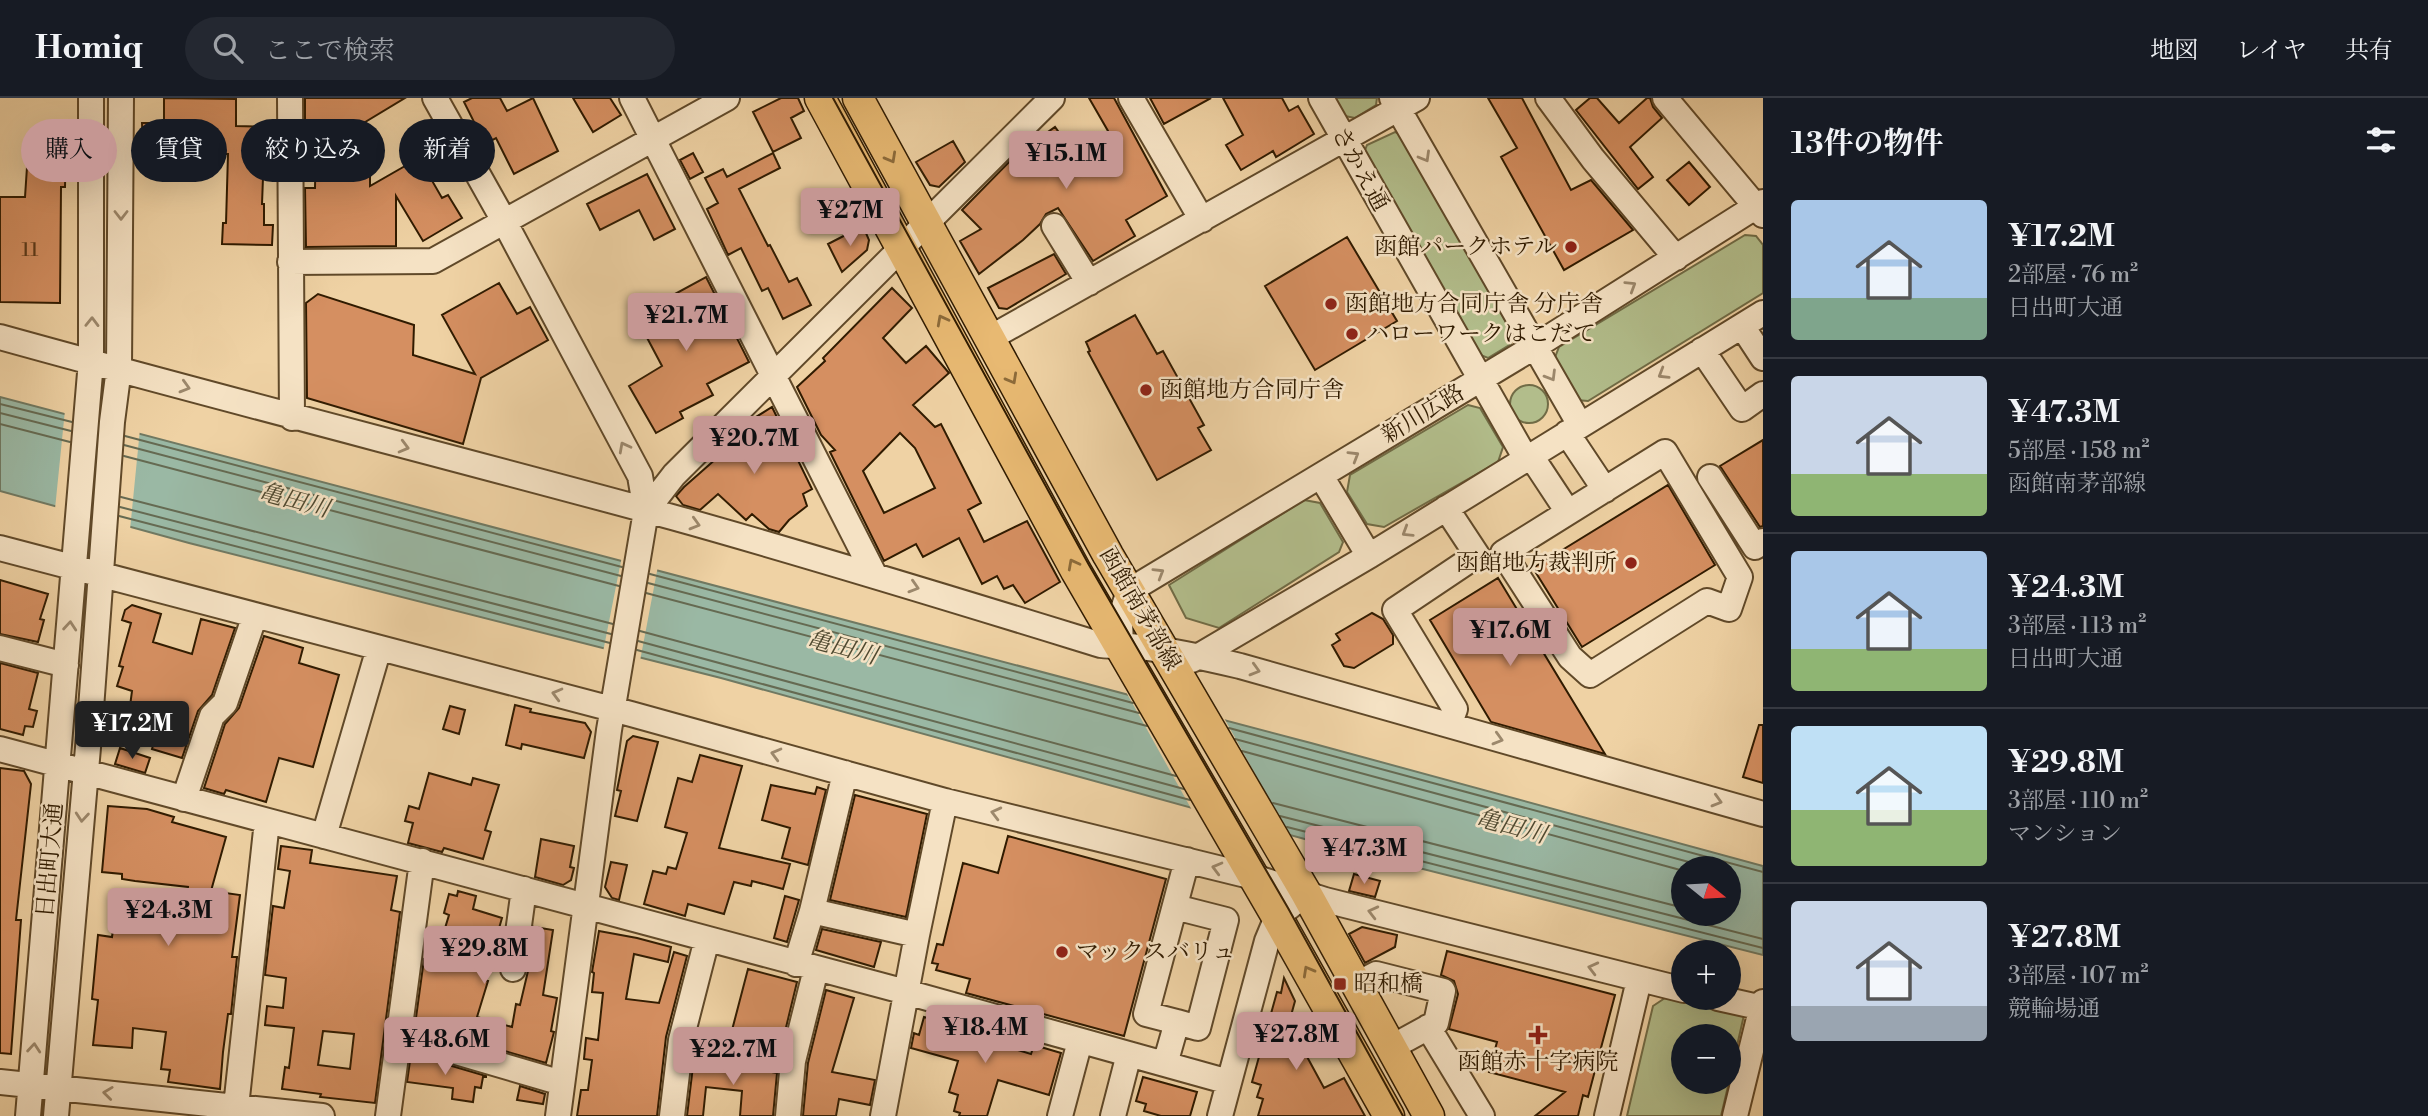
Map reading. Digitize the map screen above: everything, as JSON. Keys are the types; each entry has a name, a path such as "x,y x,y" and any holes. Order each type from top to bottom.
{"main road":[{"name":"函館南茅部線","path":"820,98 1076,571 1389,1116"},
{"name":"函館南茅部線","path":"858,98 1129,591 1180,659 1193,699 1306,893 1429,1116"}],"street":[{"name":"日出町大通","path":"28,1116 91,361 90,98"},
{"name":"日出町大通","path":"56,1116 86,772 112,422 119,368 121,98"},
{"path":"290,98 292,418"},
{"path":"435,98 640,476 646,510 612,709 558,1116"},
{"path":"632,98 875,576"},
{"path":"290,262 433,261 727,98"},
{"path":"1131,98 1202,220"},
{"name":"さかえ通","path":"1321,98 1479,380 1528,458 1568,512"},
{"path":"1548,98 1593,159 1676,258"},
{"path":"1665,98 1760,208"},
{"path":"990,338 1344,140 1402,102 1534,346 1605,490"},
{"path":"646,510 674,475 912,240 1038,103"},
{"name":"新川広路","path":"1129,591 1760,208"},
{"path":"1054,226 1089,283"},
{"path":"1180,659 1369,556 1763,313"},
{"path":"1742,326 1763,358"},
{"path":"0,337 292,418 646,510 1101,645 1121,648 1136,646 1449,725 1763,814"},
{"path":"1702,351 1742,409 1763,394"},
{"path":"1664,452 1740,577 1729,609 1707,601 1590,675 1570,657 1503,553 1568,512 1664,452"},
{"path":"1321,476 1369,556"},
{"path":"1710,477 1755,547 1763,541"},
{"path":"1446,508 1477,555 1395,610 1455,709 1449,725"},
{"path":"0,548 612,709 945,801 1254,877 1325,900 1671,987"},
{"path":"1121,648 1120,619 1129,591"},
{"path":"184,799 212,716 225,703 255,615"},
{"path":"0,648 66,665"},
{"path":"324,836 379,648"},
{"path":"0,749 906,992 1229,1082"},
{"path":"788,1116 812,911 845,773"},
{"path":"883,1116 945,801"},
{"path":"236,1112 267,821"},
{"path":"1175,907 1226,920 1198,1028 1146,1014 1187,860"},
{"path":"388,1116 422,861"},
{"path":"513,969 524,889"},
{"path":"1220,1116 1267,941 1277,917 1306,893"},
{"path":"812,911 917,935"},
{"path":"672,1116 681,1040 707,939"},
{"path":"1357,984 1376,974 1443,991 1436,1023 1392,1047"},
{"path":"1607,1116 1639,980"},
{"path":"1735,1116 1762,1006 1741,1002"},
{"path":"1165,1065 1177,1022"},
{"path":"1428,1027 1482,1116"},
{"path":"398,1035 562,1083"},
{"path":"681,1040 793,1060"},
{"path":"1061,1116 1080,1041"},
{"path":"1113,1116 1129,1054"},
{"path":"0,1082 58,1087 236,1112 322,1116"}],"green space":[{"path":"1334,98 1377,98 1376,105 1355,118 1345,116"},
{"path":"1395,132 1405,136 1513,335 1511,344 1488,358 1478,354 1364,153 1367,145"},
{"path":"1745,235 1756,236 1763,245 1763,293 1588,401 1576,400 1554,360 1559,347"},
{"path":"1529,385 1542,391 1548,404 1542,417 1529,423 1516,417 1510,404 1516,391"},
{"path":"1468,405 1480,408 1503,447 1498,462 1384,527 1367,524 1347,492 1350,475"},
{"path":"1304,500 1320,503 1343,542 1339,552 1219,628 1186,618 1169,585"},
{"path":"1665,998 1671,999 1671,1010 1721,1010 1744,1015 1741,1028 1741,1024 1671,1024 1671,1094 1726,1094 1721,1116 1627,1116 1653,1006"}],"water":[{"name":"亀田川","path":"0,397 1311,743 1726,856 1671,856 1671,926 1741,926 1741,860 1763,866 1763,955 1741,949 1741,940 1704,940 1312,841 721,678 189,543 0,491"}],"pier":[{"path":"65,410 140,429 130,530 55,509"},
{"path":"622,556 658,566 640,661 603,652"},
{"path":"1125,690 1223,716 1291,839 1193,812"}],"building":[{"path":"164,98 236,99 236,126 241,126 241,182 263,182 264,225 273,225 272,245 222,244 223,223 226,223 227,119 164,119"},
{"path":"305,98 405,98 370,119 305,119"},
{"path":"472,98 500,98 507,111 533,98 558,151 514,174 495,139 495,119 472,119 464,102"},
{"path":"573,98 610,98 621,115 593,132"},
{"path":"781,98 798,98 804,111 791,118 801,138 773,152 753,112"},
{"path":"1089,98 1114,98 1167,196 1126,220 1135,236 1093,261 1058,208 1046,214 1040,224 1023,240 979,274 960,241 981,229 962,210 1012,159 1036,138 1055,127 1073,152 1108,131"},
{"path":"1150,98 1211,98 1164,124"},
{"path":"1223,98 1282,98 1289,111 1298,106 1314,134 1276,157 1273,151 1241,170 1226,145 1243,135"},
{"path":"1488,98 1522,98 1571,190 1591,180 1633,230 1564,270 1501,157 1517,148"},
{"path":"1590,98 1597,98 1619,123 1647,98 1650,98 1662,118 1630,147 1653,177 1638,189 1576,110"},
{"path":"953,141 965,162 939,187 930,185 916,162"},
{"path":"693,153 703,172 690,179 680,160"},
{"path":"773,153 780,168 739,189 789,282 797,278 811,305 783,319 768,288 762,291 741,248 728,255 707,209 718,203 705,178 723,169 727,177"},
{"path":"1689,162 1710,187 1689,205 1667,180"},
{"path":"399,169 399,182 433,182 442,198 448,195 462,218 423,241 396,196 396,246 306,247 305,188 315,188 315,182 370,182 370,186 385,182 385,177"},
{"path":"647,174 675,229 654,240 639,210 600,230 587,204"},
{"path":"26,182 65,182 65,187 61,187 60,303 0,302 0,197 25,197"},
{"path":"863,226 869,240 867,250 842,272 828,244"},
{"name":"函館地方合同庁舎 分庁舎","path":"1347,237 1397,321 1315,370 1265,286"},
{"path":"1054,254 1066,274 1007,309 999,308 988,288"},
{"path":"706,277 749,362 707,384 713,395 680,412 683,418 656,433 629,386 662,366 636,317 674,298 673,295"},
{"path":"499,283 517,314 530,307 548,340 481,378 463,444 307,398 306,303 318,294 414,325 413,355 475,374 442,315"},
{"path":"892,288 912,308 883,338 906,363 926,346 949,373 913,405 935,427 941,424 981,503 968,510 984,542 1027,521 1060,582 1025,603 1013,585 1004,589 997,576 982,584 959,538 923,557 916,544 884,561 830,452 835,450 821,435 797,387 825,361 823,358","holes":["900,433 915,448 935,488 884,513 863,471"]},
{"name":"函館地方合同庁舎","path":"1135,315 1157,354 1163,351 1204,425 1198,428 1211,450 1157,480 1088,352 1090,351 1086,342"},
{"path":"772,407 812,489 803,494 807,506 779,532 769,529 752,514 746,520 718,494 700,510 683,505 676,496 684,487 758,419 756,417"},
{"path":"1763,440 1763,526 1760,527 1720,466"},
{"path":"1668,485 1715,565 1582,647 1533,568"},
{"path":"1498,578 1605,754 1491,722 1430,620"},
{"path":"0,580 48,594 40,619 44,620 38,642 0,634"},
{"path":"132,605 161,614 153,642 192,654 201,619 235,628 212,695 198,711 182,758 152,749 161,718 129,714 132,691 117,686 123,667 119,666 131,623 122,620 125,610"},
{"path":"1372,613 1383,619 1393,635 1393,644 1354,668 1344,666 1332,645 1340,640 1336,634"},
{"path":"264,636 303,648 299,663 339,675 313,767 279,758 266,802 226,790 224,794 204,788 225,724 239,708"},
{"path":"0,663 38,673 29,709 37,711 33,727 25,726 23,735 0,729"},
{"path":"515,705 531,709 530,712 585,723 591,732 584,758 522,744 521,749 506,745"},
{"path":"450,706 465,710 459,734 443,729"},
{"path":"1759,725 1763,725 1763,783 1743,777"},
{"path":"633,736 658,742 637,821 615,816 621,791 617,790 627,741"},
{"path":"120,748 150,758 145,773 115,764"},
{"path":"700,755 742,766 719,848 790,864 783,889 752,881 751,886 734,882 724,914 688,904 685,916 644,904 653,871 666,874 668,867 676,869 687,833 665,827 678,778 692,782"},
{"path":"0,768 24,771 31,784 16,920 21,920 11,1054 0,1053"},
{"path":"429,773 471,785 473,778 499,785 485,830 491,832 483,859 444,848 442,852 408,843 413,823 405,821 409,806 419,809"},
{"path":"771,785 815,794 817,787 826,790 808,865 782,858 790,828 762,820"},
{"path":"855,795 927,814 906,917 830,900"},
{"path":"108,806 147,809 174,817 172,822 226,837 211,891 240,895 232,957 237,957 220,1089 168,1082 170,1070 161,1069 166,1032 133,1028 132,1048 93,1045 98,1000 92,999 98,935 112,937 116,909 146,913 183,925 188,887 122,879 122,874 102,872"},
{"name":"マックスバリュ","path":"1008,836 1166,879 1124,1036 966,993 970,979 936,970 938,964 932,963 937,944 943,945 963,863 998,873"},
{"path":"541,839 574,846 570,867 574,868 571,880 563,885 535,877"},
{"path":"281,846 312,850 310,863 397,876 391,910 400,912 375,1103 320,1097 321,1094 282,1089 285,1067 289,1068 294,1028 265,1025 267,1006 283,1008 286,978 265,975 273,906 284,908 290,871 278,869","holes":["323,1031 354,1034 350,1069 318,1065"]},
{"path":"611,862 627,865 619,900 612,898 605,887"},
{"path":"1354,874 1380,881 1375,897 1349,891"},
{"path":"458,891 476,896 473,909 502,918 484,980 488,981 477,1017 512,1027 516,1004 520,1005 528,971 534,927 553,930 543,995 557,998 551,1031 554,1032 546,1063 415,1025 424,959 435,961 449,915 444,913 449,894 457,896"},
{"path":"785,896 799,900 787,942 774,938"},
{"path":"1362,927 1397,935 1395,947 1365,963 1349,934"},
{"path":"822,929 881,942 874,967 816,950"},
{"path":"599,931 671,947 668,962 634,954 626,999 659,1003 674,952 687,956 666,1037 657,1116 577,1116 581,1090 588,1090 592,1060 584,1059 586,1038 598,1040 603,993 592,992 592,972"},
{"name":"函館赤十字病院","path":"1447,951 1615,995 1588,1097 1583,1095 1578,1116 1535,1116 1565,1092 1489,1072 1497,1042 1449,1029 1458,994 1454,981 1441,975"},
{"path":"748,969 797,982 782,1044 731,1034"},
{"path":"1284,978 1295,1001 1284,1041 1313,1024 1323,1042 1305,1053 1324,1088 1344,1078 1365,1116 1258,1116 1263,1099 1257,1097 1261,1085 1252,1082 1277,992 1281,993"},
{"path":"826,990 854,998 832,1072 875,1080 870,1105 839,1099 836,1116 803,1116 808,1063"},
{"path":"924,1017 993,1036 991,1042 1031,1054 1034,1045 1061,1053 1049,1095 998,1080 987,1116 959,1116 960,1113 954,1111 958,1095 949,1092 958,1061 911,1048 914,1033 919,1035"},
{"path":"411,1054 486,1077 483,1077 481,1088 475,1087 473,1102 452,1099 453,1088 407,1082"},
{"path":"694,1058 777,1073 773,1116 740,1116 742,1091 706,1087 703,1116 687,1116"},
{"path":"1143,1077 1197,1092 1190,1116 1161,1116 1144,1111 1146,1104 1136,1101"},
{"path":"520,1086 545,1094 543,1104 517,1100"}],"tram line":[{"path":"833,98 1089,565 1288,908 1403,1116"}],"place":[{"name":"函館パークホテル","path":"1571,247"},
{"name":"函館地方合同庁舎 分庁舎","path":"1331,304"},
{"name":"ハローワークはこだて","path":"1352,334"},
{"name":"函館地方合同庁舎","path":"1146,390"},
{"name":"函館地方裁判所","path":"1631,563"},
{"name":"マックスバリュ","path":"1062,952"},
{"name":"昭和橋","path":"1340,984"},
{"name":"函館赤十字病院","path":"1538,1035"}]}
